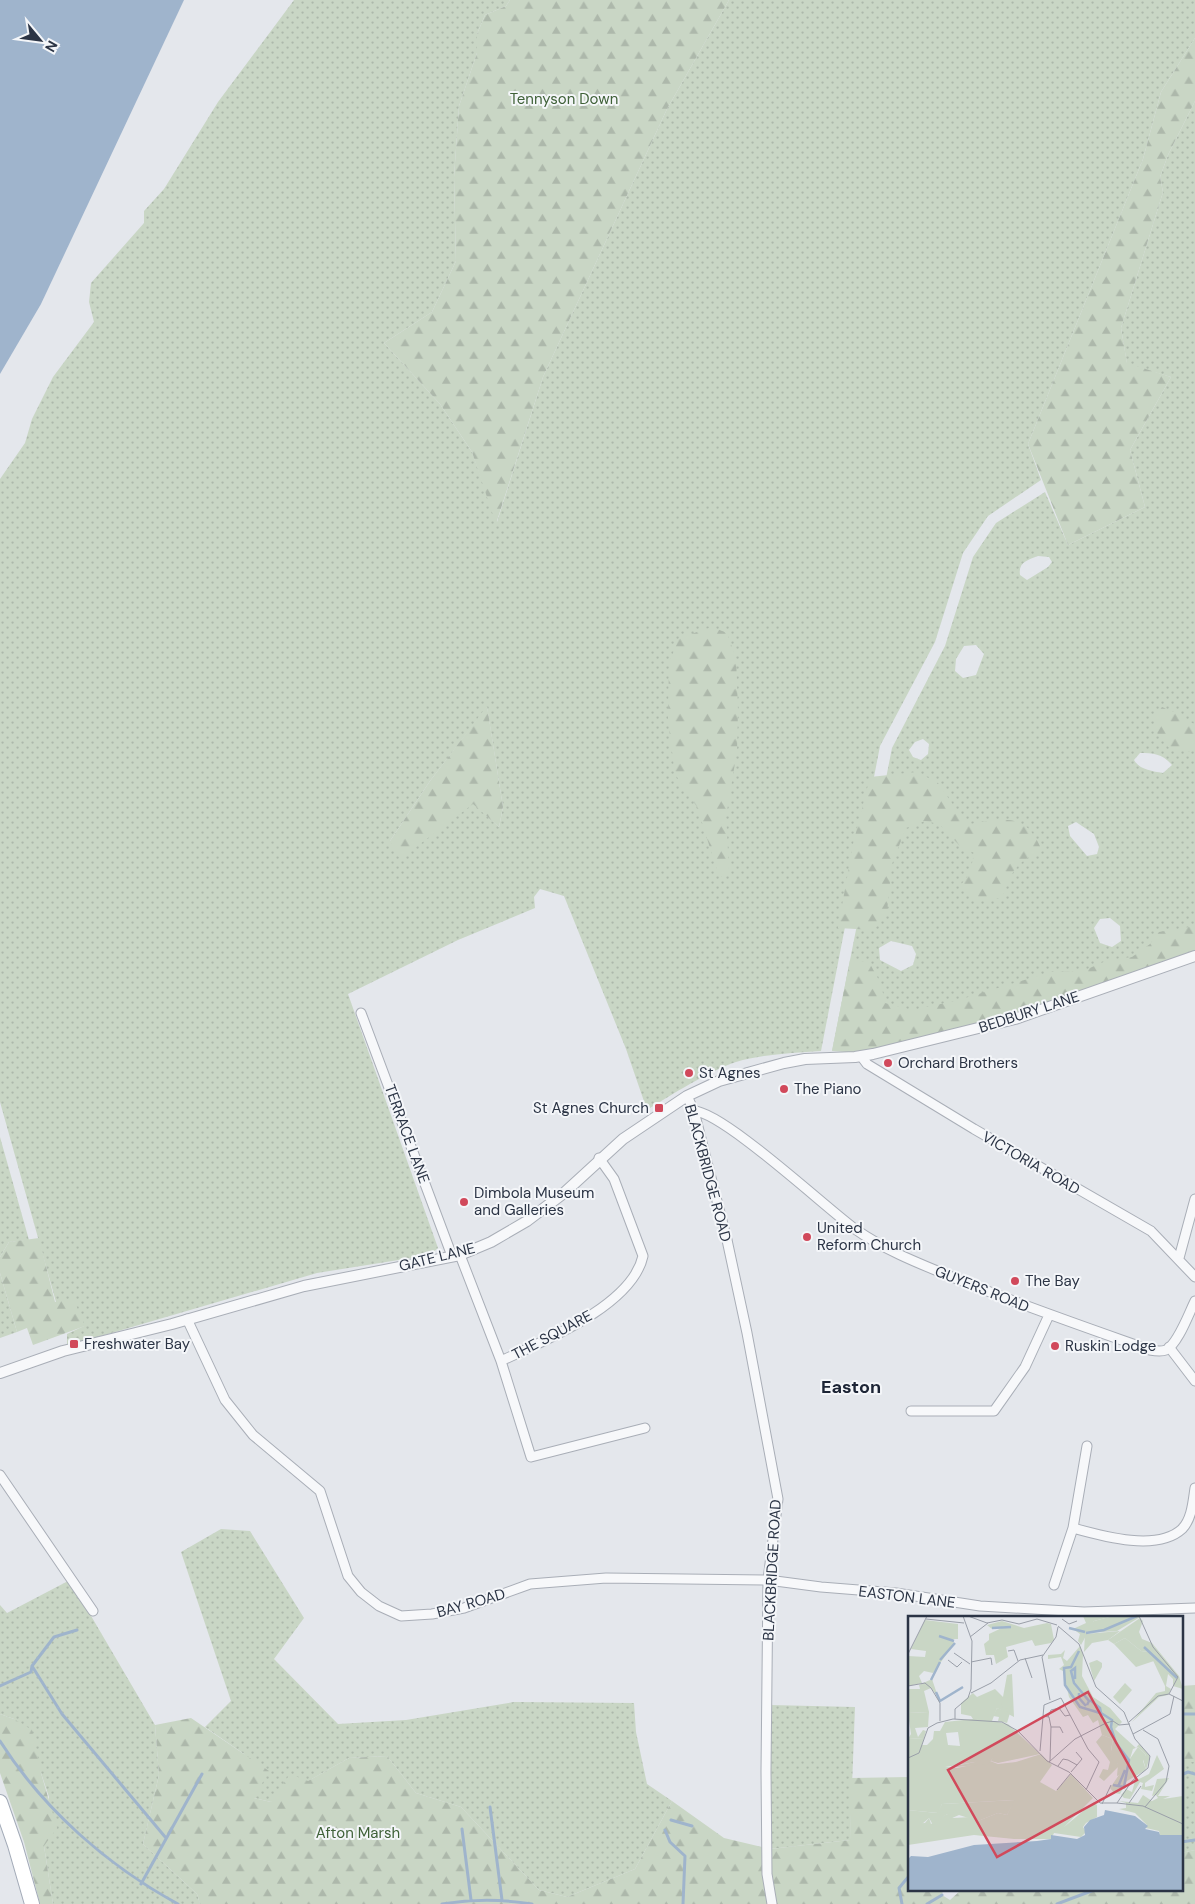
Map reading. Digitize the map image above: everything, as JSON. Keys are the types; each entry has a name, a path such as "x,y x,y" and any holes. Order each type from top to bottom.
{"main road":[{"path":"0,1802 16,1845 32,1904"}],"street":[{"name":"BEDBURY LANE","path":"860,1056 1015,1019 1195,956"},
{"name":"TERRACE LANE","path":"361,1013 456,1255"},
{"name":"GATE LANE","path":"0,1372 63,1351 304,1286 456,1255 491,1242 527,1221 564,1193 599,1158 632,1131 687,1096 718,1081 775,1064 805,1059 860,1056"},
{"name":"VICTORIA ROAD","path":"860,1056 867,1064 974,1130 1151,1231 1195,1277"},
{"name":"BLACKBRIDGE ROAD","path":"687,1096 694,1111 727,1240 748,1333 778,1499 768,1580 766,1837 767,1874 772,1904"},
{"name":"GUYERS ROAD","path":"694,1111 714,1118 742,1138 856,1230 917,1263 1050,1315 1150,1350 1160,1351 1169,1347"},
{"name":"THE SQUARE","path":"456,1255 501,1362 574,1327 602,1308 632,1279 640,1268 642,1256 614,1179 599,1158"},
{"path":"1178,1258 1195,1199"},
{"path":"1195,1301 1169,1347 1195,1381"},
{"path":"911,1411 994,1411 1025,1367 1050,1315"},
{"name":"BAY ROAD","path":"187,1319 225,1400 253,1435 320,1491 348,1576 362,1592 379,1606 400,1616 432,1614 464,1608 530,1584 606,1578 768,1580"},
{"path":"501,1362 531,1457 645,1428"},
{"path":"1054,1585 1073,1528 1087,1446"},
{"path":"0,1475 93,1611"},
{"path":"1073,1528 1110,1539 1164,1539 1182,1528 1192,1509 1195,1488"},
{"name":"EASTON LANE","path":"768,1580 820,1587 896,1593 980,1606 1084,1612 1195,1608"}],"green space":[{"path":"294,0 510,0 506,6 485,15 477,34 477,53 459,106 454,177 456,261 432,312 384,343 440,404 472,452 497,522 543,377 667,109 729,0 1195,0 1195,38 1161,92 1143,159 1028,444 1041,480 988,516 963,553 935,642 880,746 821,1051 789,1053 736,1062 702,1077 647,1110 626,1049 564,896 540,889 534,897 535,908 458,940 348,994 438,1248 430,1255 317,1273 67,1346 67,1334 84,1326 56,1302 0,1102 0,479 25,443 32,419 53,377 94,322 89,302 91,283 144,223 144,211 164,189 218,102","holes":["487,707 503,807 499,827 473,803 437,830 390,841 430,781"]},
{"name":"Tennyson Down","path":"510,0 729,0 667,109 543,377 496,524 472,452 440,404 384,343 432,312 456,261 454,177 459,106 477,53 477,34 485,15 506,6"},
{"path":"1195,38 1195,101 1168,155 1160,177 1163,192 1121,328 1127,363 1171,377 1130,450 1145,507 1068,545 1028,444 1143,159 1161,92"},
{"path":"1195,101 1195,953 832,1051 892,748 945,646 973,557 996,523 1045,492 1068,545 1145,507 1130,450 1171,377 1127,364 1121,328 1163,192 1160,177 1168,155","holes":["1038,556 1049,557 1052,562 1048,567 1027,580 1020,575 1024,562","976,645 984,654 976,675 963,678 955,671 956,659 964,646","923,739 929,744 928,754 921,760 913,757 909,750 915,742","1140,753 1145,753 1161,756 1172,765 1163,773 1147,769 1134,760","1076,822 1094,834 1099,847 1097,854 1087,856 1070,836 1068,826","1110,918 1120,926 1121,941 1112,947 1100,943 1094,928 1100,919","891,941 912,946 916,954 913,965 901,971 880,960 879,948"]},
{"path":"712,627 727,633 736,658 737,751 726,817 729,868 726,877 719,876 697,807 675,774 668,721 669,663 679,638"},
{"path":"487,706 503,807 499,827 473,804 400,859 390,841 430,781"},
{"path":"1162,707 1181,715 1195,725 1195,744 1191,752 1170,749 1157,733 1154,718"},
{"path":"917,772 938,783 956,809 971,824 1005,820 1022,824 1030,830 1042,851 1025,859 1016,868 1002,898 974,901 960,886 970,873 974,853 959,845 939,824 925,821 906,828 892,864 887,912 874,930 838,928 853,844 870,777"},
{"path":"1195,926 1195,953 1010,1017 860,1053 832,1051 850,960 869,962 881,984 885,1003 912,1010 955,1001 1051,972 1083,971 1108,960 1132,957 1150,944 1159,932"},
{"path":"0,1137 29,1240 9,1242 0,1257"},
{"path":"39,1238 55,1302 73,1298 85,1326 33,1345 27,1328 17,1332 0,1273 0,1257 9,1242"},
{"path":"0,1273 17,1332 0,1338"},
{"path":"221,1529 250,1531 304,1618 274,1659 338,1724 406,1720 514,1702 634,1703 636,1732 647,1784 672,1801 635,1869 567,1897 539,1890 461,1807 416,1793 387,1756 349,1758 271,1802 254,1798 244,1754 205,1727 231,1701 181,1552"},
{"path":"70,1580 155,1725 159,1775 143,1844 197,1894 200,1904 53,1904 44,1846 49,1797 41,1773 14,1719 0,1714 0,1605 7,1613"},
{"path":"1195,1685 1195,1762 1182,1762 1182,1686"},
{"path":"770,1705 855,1707 850,1840 770,1849"},
{"path":"0,1714 14,1719 32,1730 41,1773 57,1828 44,1846 53,1904 40,1904 24,1842 0,1773"},
{"name":"Afton Marsh","path":"191,1718 269,1771 254,1798 271,1802 290,1774 308,1781 349,1758 387,1756 416,1793 461,1807 539,1890 567,1897 635,1869 672,1801 724,1838 770,1849 850,1840 851,1778 908,1777 908,1892 943,1892 942,1895 950,1900 959,1892 1182,1892 1182,1853 1195,1850 1195,1904 200,1904 197,1894 143,1844 159,1775 155,1725"},
{"path":"1182,1762 1195,1762 1195,1850 1182,1853"}],"water":[{"path":"0,0 184,0 41,304 0,374"}],"waterway":[{"path":"0,1686 31,1672 32,1666 54,1637 77,1630"},
{"path":"32,1666 62,1714 166,1838"},
{"path":"1182,1714 1195,1714"},
{"path":"0,1741 36,1790 79,1834 127,1872 178,1904"},
{"path":"1182,1775 1188,1772 1195,1774"},
{"path":"141,1884 202,1774"},
{"path":"490,1807 502,1900"},
{"path":"671,1820 692,1826"},
{"path":"462,1829 471,1900"},
{"path":"665,1830 670,1842 685,1856 683,1904"},
{"path":"1182,1842 1195,1840"},
{"path":"902,1904 899,1888 908,1877"},
{"path":"1057,1904 1089,1892"},
{"path":"927,1904 942,1895"},
{"path":"442,1904 487,1900 532,1904"}],"place":[{"name":"Orchard Brothers","path":"888,1063"},
{"name":"St Agnes","path":"689,1073"},
{"name":"The Piano","path":"784,1089"},
{"name":"St Agnes Church","path":"659,1108"},
{"name":"Dimbola Museum and Galleries","path":"464,1202"},
{"name":"United Reform Church","path":"807,1237"},
{"name":"The Bay","path":"1015,1281"},
{"name":"Freshwater Bay","path":"74,1344"},
{"name":"Ruskin Lodge","path":"1055,1346"}],"district":[{"name":"Easton","path":"851,1387"}]}
